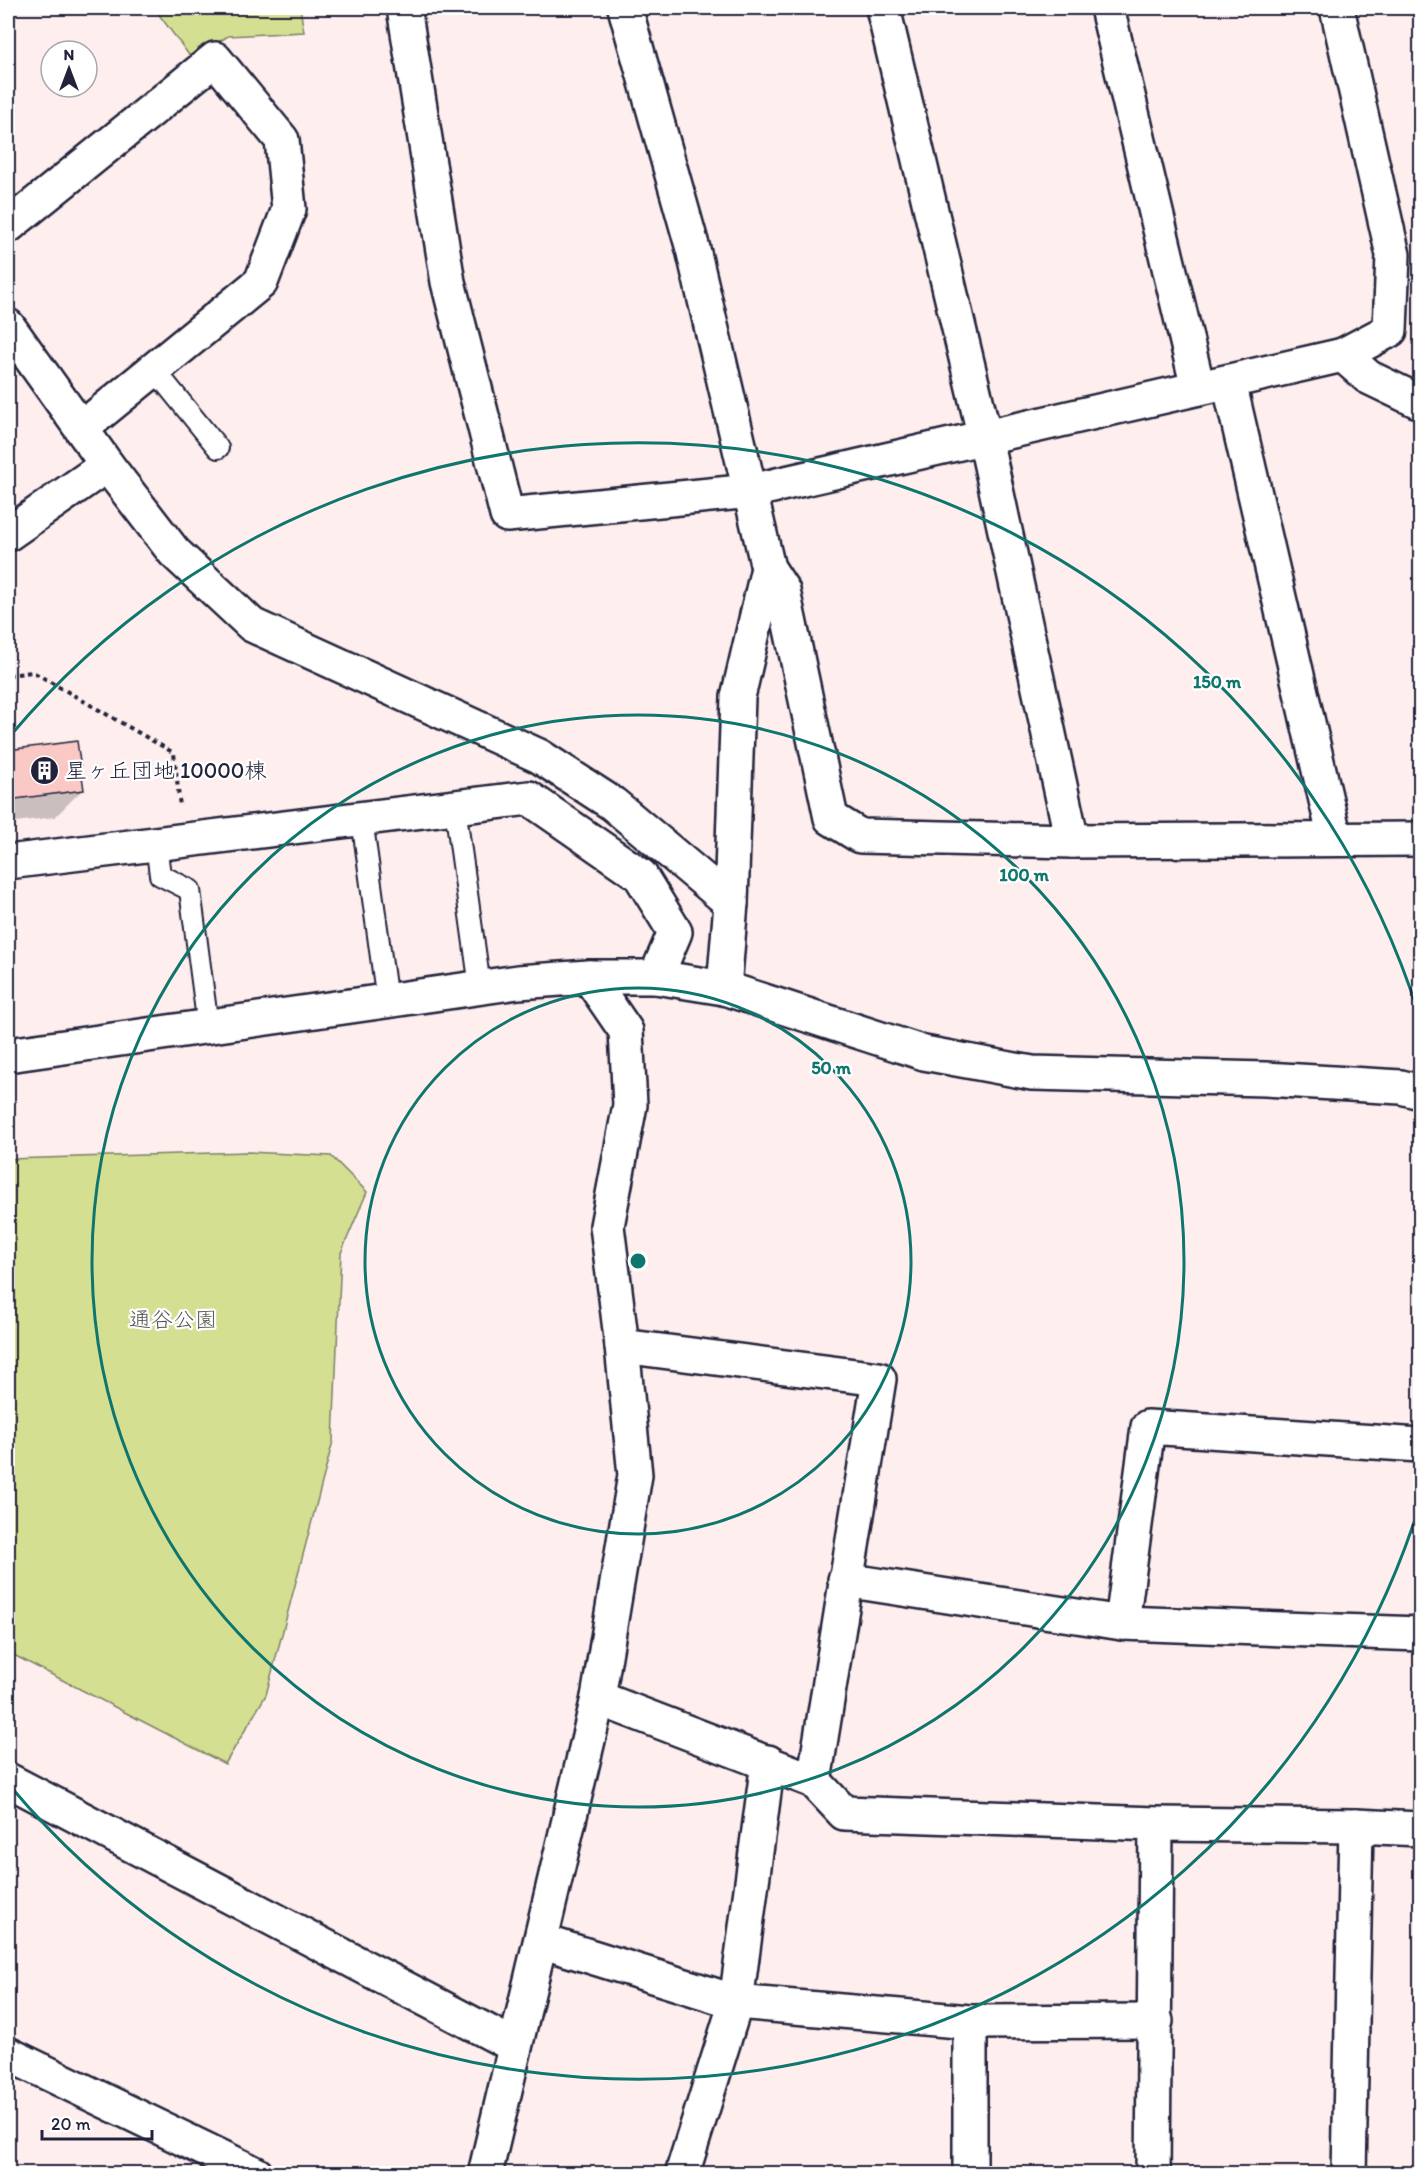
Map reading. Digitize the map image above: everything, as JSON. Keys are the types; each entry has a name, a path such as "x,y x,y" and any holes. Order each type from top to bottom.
{"street":[{"path":"404,8 448,282 507,515 751,490 1343,355 1390,330 1393,255 1337,8"},
{"path":"625,8 693,249 768,568 783,591 831,818 860,836 1072,841 1420,839"},
{"path":"883,8 985,438 1072,841"},
{"path":"1107,8 1198,388"},
{"path":"8,226 215,59 282,140 289,209 261,282 82,428"},
{"path":"8,326 107,465 174,552 252,625 539,756 613,804 731,903"},
{"path":"1343,355 1368,377 1420,402"},
{"path":"1229,382 1335,839"},
{"path":"8,534 107,465"},
{"path":"724,988 731,903 738,697 768,568"},
{"path":"8,862 529,798 640,875 675,932 656,977"},
{"path":"485,2174 598,1698 635,1475 607,1226 630,1105 626,1031 589,977"},
{"path":"8,1055 480,987 589,977 656,977 724,988 924,1053 1032,1073 1265,1079 1401,1087 1420,1092"},
{"path":"622,1346 879,1379 814,1781"},
{"path":"1122,1623 1148,1427 1420,1445"},
{"path":"845,1580 1122,1623 1420,1634"},
{"path":"598,1698 814,1781 844,1813 1156,1824 1420,1829"},
{"path":"682,2174 736,2002 768,1762"},
{"path":"8,1780 514,2046"},
{"path":"1153,2174 1156,1824"},
{"path":"1349,2174 1356,1826"},
{"path":"541,1941 736,2002 970,2022 1156,2021"},
{"path":"970,2022 970,2174"},
{"path":"8,2054 256,2174"}],"lane":[{"path":"154,369 218,448"},
{"path":"455,807 480,987"},
{"path":"362,819 387,1000"},
{"path":"170,842 160,875 190,890 208,1027"}],"path":[{"path":"8,675 33,672 174,753 170,842"}],"green space":[{"path":"154,8 300,8 304,32 228,36 192,59"},
{"name":"通谷公園","path":"248,1152 331,1156 367,1192 341,1253 333,1441 266,1695 225,1764 8,1652 8,1159"}],"building":[{"name":"星ヶ丘団地 10000棟","path":"77,741 84,790 8,800 8,750"}],"place":[{"name":"星ヶ丘団地 10000棟","path":"44,770"}]}
